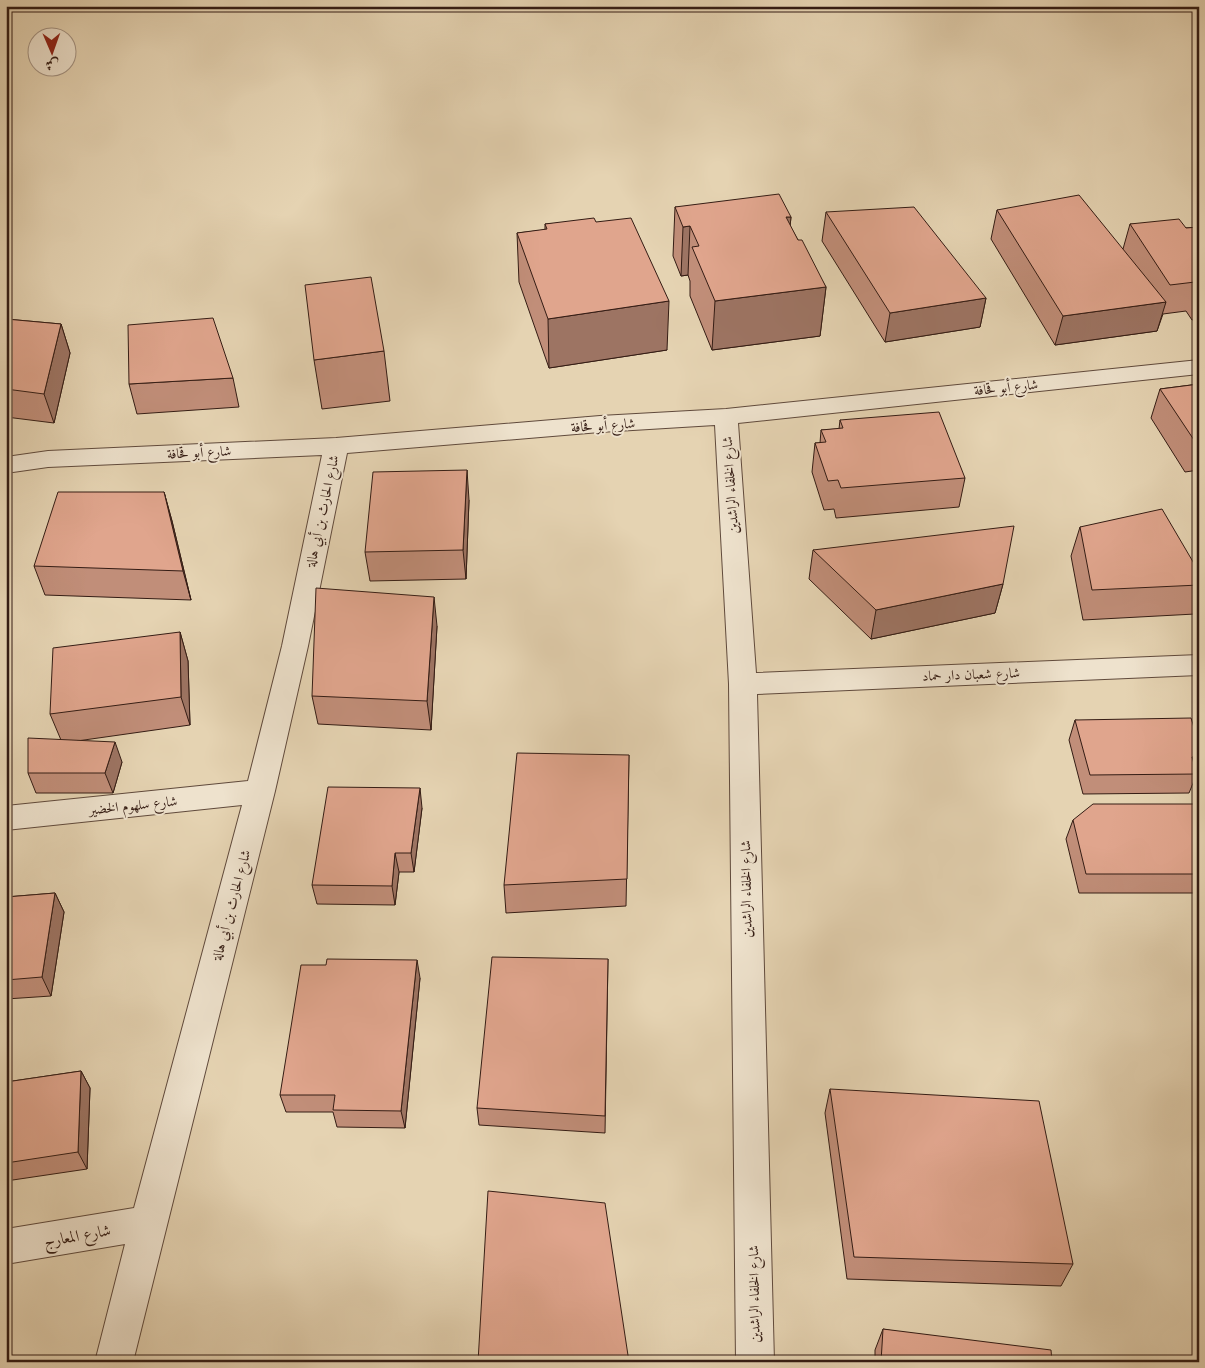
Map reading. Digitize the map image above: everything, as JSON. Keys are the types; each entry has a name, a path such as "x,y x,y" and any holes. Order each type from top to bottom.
{"street":[{"name":"شارع أبو قحافة","path":"6,465 48,459 336,446 600,424 726,417 1199,367"},
{"name":"شارع الخلفاء الراشدين","path":"726,417 743,684 755,1362"},
{"name":"شارع الحارث بن أبي هالة","path":"114,1362 260,791 295,646 336,446"},
{"path":"6,448 48,459"},
{"name":"شارع شعبان دار حماد","path":"743,684 1199,665"},
{"name":"شارع سلهوم الخضير","path":"6,818 260,791"},
{"name":"شارع المعارج","path":"6,1247 148,1223"}],"building":[{"path":"779,194 791,217 786,217 798,240 802,240 826,287 715,301 692,247 699,246 690,226 683,227 675,207"},
{"path":"1079,195 1166,302 1063,316 997,210"},
{"path":"914,207 986,298 890,313 826,212"},
{"path":"594,218 596,222 631,218 669,301 548,319 517,233 547,229 545,224"},
{"path":"1179,219 1186,228 1199,227 1199,287 1195,282 1170,285 1130,224"},
{"path":"371,277 384,351 314,360 305,285"},
{"path":"213,318 233,378 129,384 128,325"},
{"path":"6,319 61,324 44,394 6,389"},
{"path":"1199,384 1199,442 1196,443 1160,389"},
{"path":"939,412 965,478 841,488 838,480 828,481 815,443 826,442 821,430 843,428 840,420"},
{"path":"467,470 463,550 365,552 373,472"},
{"path":"58,492 164,492 183,571 34,566"},
{"path":"1162,509 1199,572 1199,585 1092,590 1080,527"},
{"path":"1014,526 1003,584 876,610 813,550"},
{"path":"316,588 434,597 427,701 312,696"},
{"path":"180,632 181,697 50,714 53,648"},
{"path":"1191,718 1199,738 1199,757 1192,757 1197,774 1090,775 1075,720"},
{"path":"28,738 115,742 105,773 28,773"},
{"path":"517,753 629,755 627,879 504,885"},
{"path":"328,787 420,788 411,853 395,853 392,886 312,885"},
{"path":"1093,804 1199,804 1199,874 1086,874 1073,820"},
{"path":"55,893 42,977 6,980 6,897"},
{"path":"492,957 608,959 605,1116 477,1108"},
{"path":"327,959 417,960 401,1111 333,1110 335,1095 280,1095 301,965 326,965"},
{"path":"81,1071 78,1152 6,1163 6,1082"},
{"path":"830,1089 1039,1101 1073,1264 854,1257"},
{"path":"488,1191 605,1203 629,1362 478,1362"},
{"path":"883,1329 1051,1350 1052,1362 881,1362"}]}
